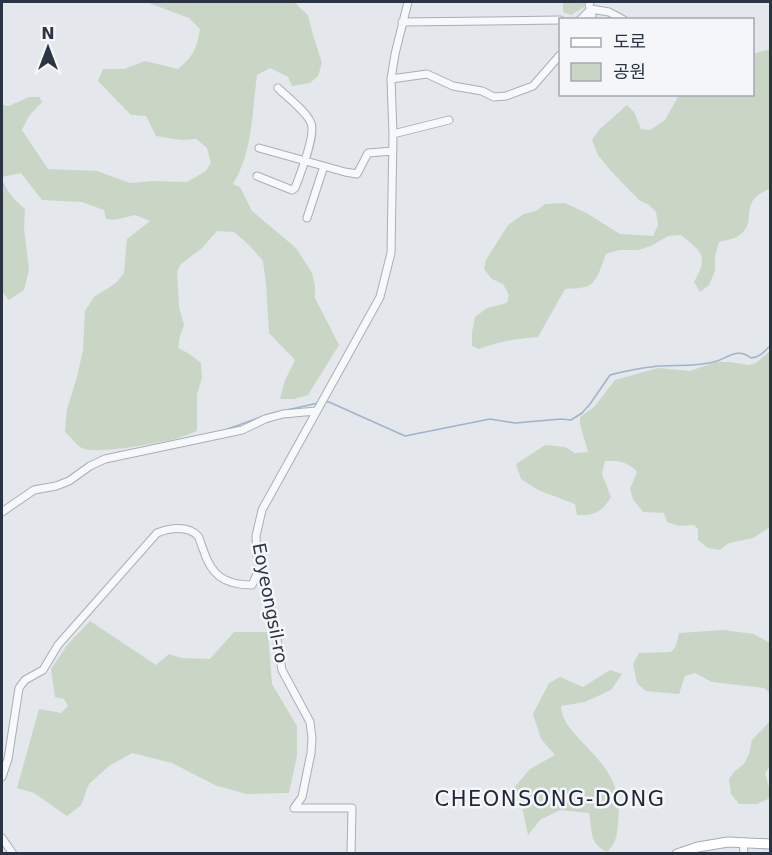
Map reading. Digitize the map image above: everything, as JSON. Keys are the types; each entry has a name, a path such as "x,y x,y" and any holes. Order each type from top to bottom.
{"main road":[{"path":"677,854 698,847 728,842 743,850 771,844"}],"street":[{"path":"259,148 357,174 368,153 393,151 392,79 395,54 408,2"},
{"path":"581,18 591,5 620,18"},
{"path":"402,22 559,20"},
{"path":"392,79 427,74 453,86 494,97 506,96 533,86 559,57"},
{"path":"257,176 292,190 295,188 311,139 312,125 307,117 278,88"},
{"path":"393,134 449,120"},
{"name":"Eoyeongsil-ro","path":"351,854 352,808 294,808 302,797 311,753 310,722 282,670 273,615 257,556 256,536 262,510 380,297 391,253 393,151"},
{"path":"308,219 324,166"},
{"path":"2,512 34,490 69,481 90,466 105,459 242,430 265,419 283,414 317,410"},
{"path":"2,777 8,759 19,688 25,680 43,670 58,645 158,533 176,528 189,530 199,536 210,568 220,577 232,582 252,585 261,570"},
{"path":"2,838 13,854"}],"green space":[{"path":"146,2 295,2 308,15 322,63 318,76 310,83 292,86 288,77 270,68 257,75 248,145 240,172 233,184 240,187 252,211 296,248 312,273 315,298 339,345 308,395 294,399 280,399 285,380 295,360 269,333 263,261 234,232 217,231 202,248 181,264 177,272 179,307 184,325 178,348 201,363 202,378 197,394 197,431 175,439 127,448 90,450 82,448 65,432 67,409 83,350 85,311 94,297 116,283 124,273 127,239 150,221 135,215 114,220 106,219 104,210 82,202 42,200 21,173 2,177 2,105 9,106 29,97 39,97 42,102 29,116 22,130 48,169 97,171 130,183 187,182 206,171 211,163 207,148 196,139 181,140 156,136 146,116 131,115 98,81 103,69 124,69 145,61 178,69 191,56 196,47 200,29 189,18"},
{"path":"563,2 584,2 584,7 571,15 563,12"},
{"path":"770,49 770,189 754,199 746,229 734,238 719,242 715,257 715,271 709,285 700,292 694,282 702,260 698,250 681,235 668,236 651,246 638,250 619,250 606,254 593,282 583,288 565,289 538,337 501,342 479,349 472,346 475,317 487,308 507,303 509,295 503,284 492,279 484,269 486,260 508,225 524,214 536,211 545,204 565,203 620,234 653,236 658,225 656,212 639,200 598,155 592,140 599,130 627,105 634,112 641,129 650,130 665,120 678,96 754,96 754,54"},
{"path":"2,177 10,194 25,209 24,228 29,270 24,290 9,300 2,292"},
{"path":"770,351 770,527 753,538 729,543 720,550 708,548 698,540 698,529 694,525 679,526 667,522 664,513 643,512 633,499 630,489 637,472 623,462 605,461 602,474 611,497 601,510 588,515 577,515 575,504 538,490 521,479 516,464 545,445 565,447 575,453 588,452 580,417 594,407 615,380 658,368 690,371 716,362 749,365 756,363"},
{"path":"90,621 156,665 169,654 181,658 210,659 234,632 267,632 272,684 297,726 297,756 289,793 247,794 217,786 172,763 132,753 109,766 89,784 81,805 67,816 34,793 17,788 39,709 61,713 68,706 64,699 55,697 51,669 68,644"},
{"path":"723,630 754,634 770,643 770,693 764,688 712,682 695,673 685,676 679,694 646,691 637,683 633,664 639,653 671,652 676,646 679,633"},
{"path":"610,670 622,674 611,690 585,702 561,706 566,723 601,763 616,789 619,810 614,842 607,852 601,849 592,836 589,813 560,810 540,820 528,835 521,802 514,788 530,769 555,755 541,739 533,714 549,683 560,677 583,687"},
{"path":"770,719 770,766 765,773 770,798 757,804 739,804 731,794 729,779 744,764 752,740"}],"waterway":[{"path":"326,402 405,436 490,419 515,423 571,420 590,404 610,375 659,366 709,363 738,353 751,358 762,354 770,346"},
{"path":"225,430 269,414 318,403"},
{"path":"105,456 120,452"},
{"path":"2,508 33,487"}],"district":[{"name":"CHEONSONG-DONG","path":"550,799"}]}
